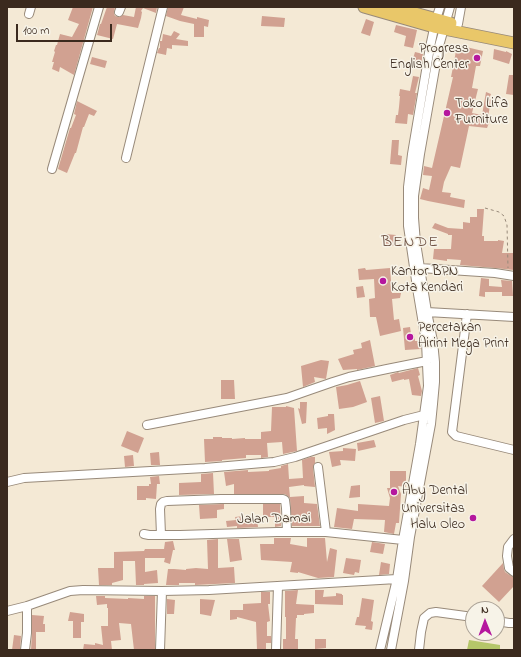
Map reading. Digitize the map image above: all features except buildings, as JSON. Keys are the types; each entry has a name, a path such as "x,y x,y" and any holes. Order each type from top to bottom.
{"highway":[{"path":"364,7 440,24 514,43"},
{"path":"393,7 440,24 458,24 514,36"}],"street":[{"path":"52,169 99,7"},
{"path":"126,158 163,7"},
{"path":"440,7 440,24"},
{"path":"380,650 397,579 403,540 433,404 435,369 433,340 420,268 414,218 414,171 412,154 430,47 440,24 450,7"},
{"path":"458,24 461,7"},
{"path":"391,650 404,581 422,454 424,415 428,386 426,342 408,226 408,187 414,171"},
{"path":"420,268 511,275"},
{"path":"427,312 514,317"},
{"path":"467,314 452,432 456,436 514,450"},
{"path":"148,426 286,398 344,379 427,361"},
{"path":"7,482 24,478 205,468 274,462 295,457 404,420 424,415"},
{"path":"318,467 326,532"},
{"path":"161,535 160,509 163,502 221,499 283,499 285,500 288,532"},
{"name":"Jalan Damai","path":"144,534 326,532 403,540"},
{"path":"514,539 508,547 507,556 509,568 514,572"},
{"path":"7,611 27,606 70,591 209,590 397,579"},
{"path":"276,650 278,586"},
{"path":"160,650 162,591"},
{"path":"25,650 27,606"},
{"path":"419,650 424,618 430,613 436,612 465,615"}],"path":[{"path":"485,208 499,212 504,216 507,225 511,275"}],"green space":[{"path":"469,641 500,645 500,650 467,650"}],"place":[{"name":"Progress English Center","path":"477,58"},
{"name":"Toko Lifa Furniture","path":"447,113"},
{"name":"Kantor BPN Kota Kendari","path":"383,281"},
{"name":"Percetakan Airint Mega Print","path":"410,337"},
{"name":"Aby Dental","path":"394,492"},
{"name":"Universitas Halu Oleo","path":"473,518"}],"district":[{"name":"BENDE","path":"410,243"}]}
